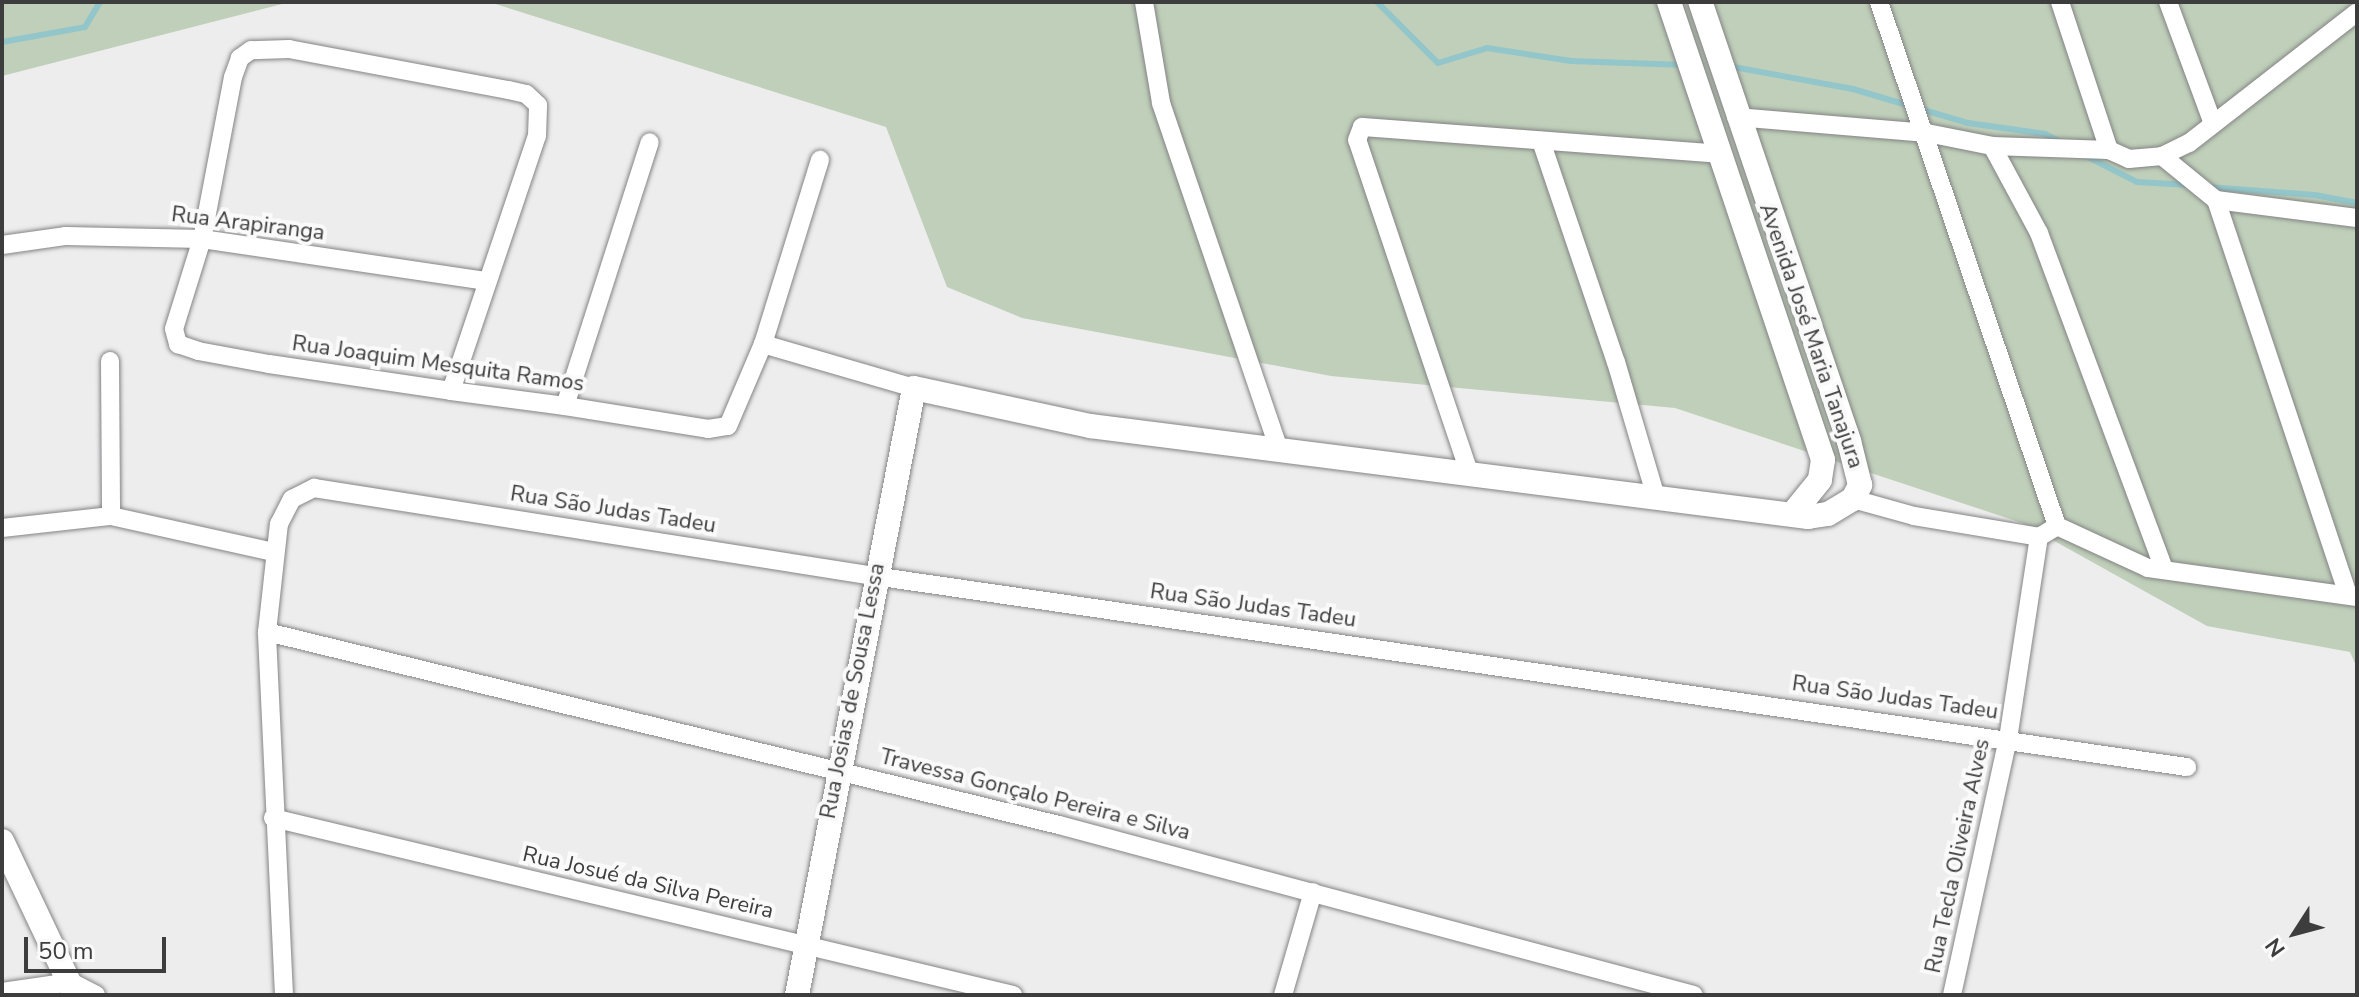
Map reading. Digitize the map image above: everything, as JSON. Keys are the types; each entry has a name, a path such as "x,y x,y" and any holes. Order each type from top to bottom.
{"street":[{"path":"1144,2 1161,103 1279,450"},
{"name":"Avenida José Maria Tanajura","path":"1669,2 1791,355 1823,470 1794,512 1819,517 1853,499 1860,485 1858,474 1700,2"},
{"path":"1879,2 1927,133 2057,526 2164,570 2352,596 2216,200 2162,156"},
{"path":"2060,2 2109,150"},
{"path":"2168,2 2212,121"},
{"path":"1736,117 1927,133 1992,146 2109,150 2129,159 2162,156 2189,143 2212,121 2356,7"},
{"path":"202,239 240,58 261,46 508,90 534,100 540,111 537,136 451,391"},
{"path":"1469,472 1357,140 1362,127 1720,154"},
{"path":"1541,141 1616,362 1655,494"},
{"path":"565,406 650,142"},
{"path":"1992,146 2039,233 2164,570"},
{"path":"820,160 763,344 914,388 1090,426 1794,512"},
{"path":"2216,200 2357,218"},
{"name":"Rua Arapiranga","path":"2,245 66,236 202,239 487,281"},
{"name":"Rua Joaquim Mesquita Ramos","path":"202,239 174,329 178,344 198,351 708,429 733,420 763,344"},
{"path":"1791,355 1816,346"},
{"path":"110,361 111,516"},
{"name":"Rua Josias de Sousa Lessa","path":"797,995 874,576 914,388"},
{"name":"Rua São Judas Tadeu","path":"274,552 286,507 314,488 874,576 2187,767"},
{"path":"1853,499 1914,516 2039,537 2057,526"},
{"path":"2,528 111,516 274,552 267,632 273,818 284,995"},
{"name":"Rua Tecla Oliveira Alves","path":"1952,995 2008,739 2039,537"},
{"name":"Travessa Gonçalo Pereira e Silva","path":"267,632 839,771 1313,892 1694,995"},
{"name":"Rua Josué da Silva Pereira","path":"273,818 1013,995"},
{"path":"2,841 73,988"},
{"path":"1283,995 1313,892"},
{"path":"2,992 73,988 96,995"}],"green space":[{"path":"2,2 290,2 2,76"},
{"path":"489,2 2357,2 2357,668 2350,652 2207,626 2022,523 1675,408 1331,376 1022,318 947,287 886,127"}],"waterway":[{"path":"2,42 85,27 100,2"},
{"path":"1377,2 1438,63 1487,48 1571,61 1685,65"},
{"path":"1728,66 1853,89 1968,123 2045,134 2059,141"},
{"path":"2086,156 2137,182 2189,185"},
{"path":"2208,187 2315,195 2357,203"}]}
